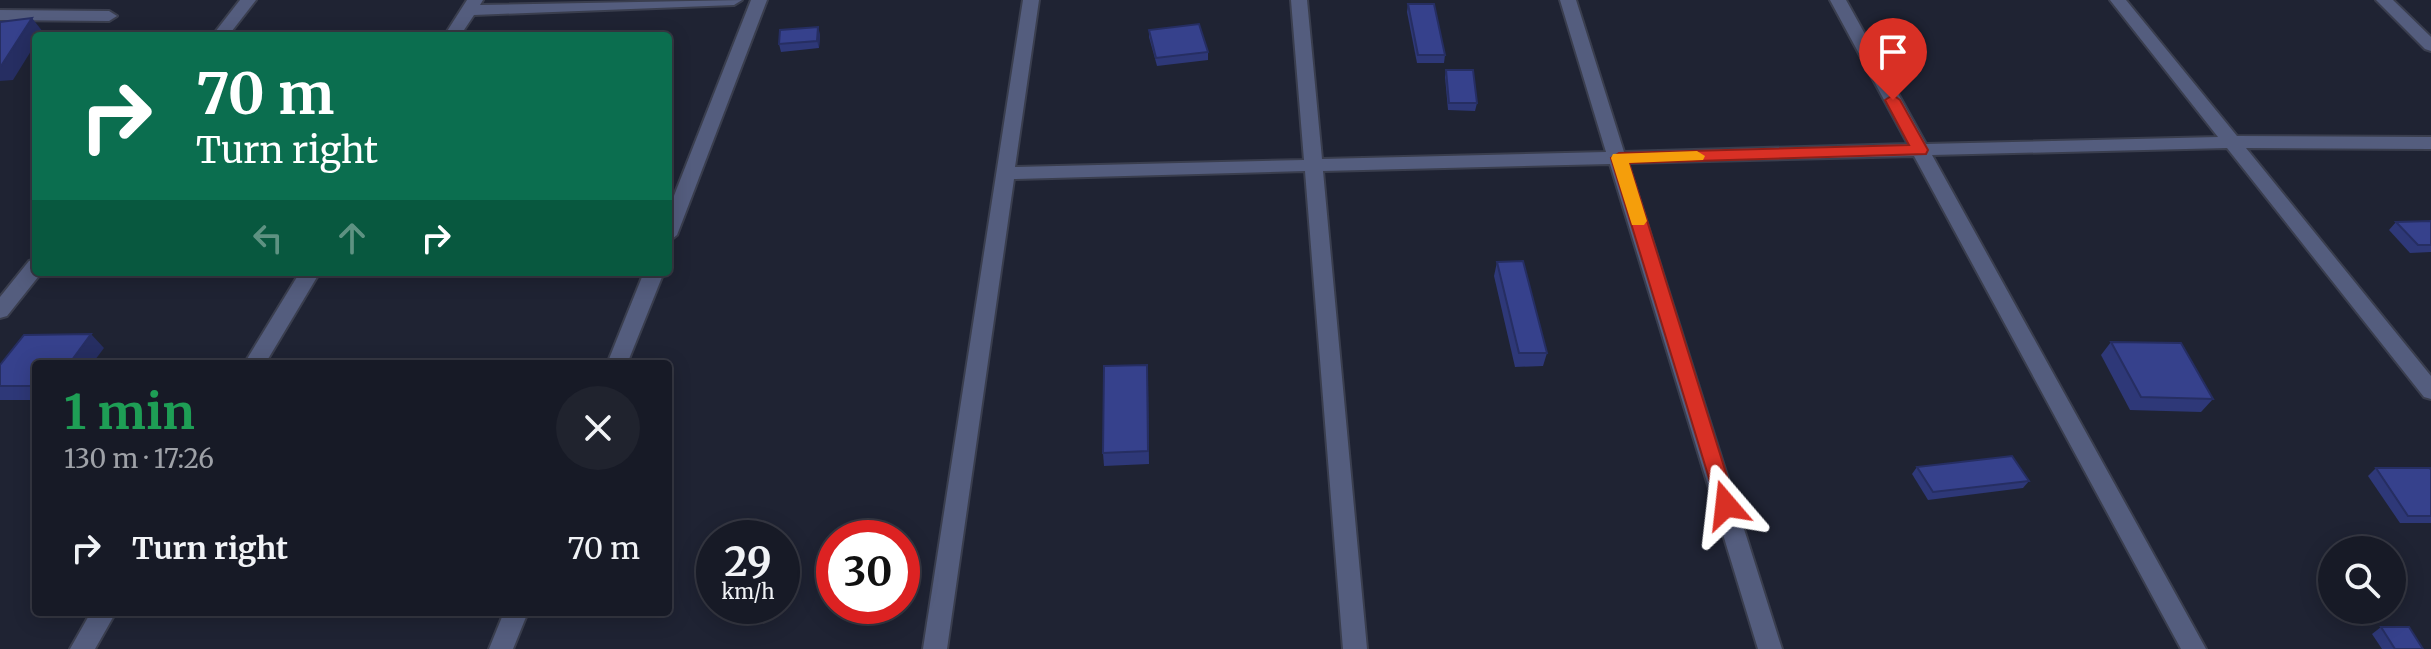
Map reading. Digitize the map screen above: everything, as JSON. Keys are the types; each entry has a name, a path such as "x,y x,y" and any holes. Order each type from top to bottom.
{"street":[{"path":"223,32 248,0"},
{"path":"454,32 471,5 734,0"},
{"path":"672,225 759,0"},
{"path":"935,649 1031,0"},
{"path":"1299,0 1355,649"},
{"path":"1568,0 1770,649"},
{"path":"1838,0 2194,649"},
{"path":"2118,0 2431,391"},
{"path":"2384,0 2431,46"},
{"path":"0,15 109,16"},
{"path":"1007,173 2231,142 2431,143"},
{"path":"0,311 32,271"},
{"path":"256,360 308,276"},
{"path":"619,360 652,276"},
{"path":"82,649 102,616"},
{"path":"501,649 514,616"}],"building":[{"path":"1408,4 1434,4 1445,55 1418,55"},
{"path":"32,18 1,66 0,66 0,22"},
{"path":"1199,24 1208,52 1156,58 1149,30"},
{"path":"818,27 817,41 779,44 780,30"},
{"path":"1446,70 1473,70 1477,103 1449,103"},
{"path":"2431,221 2431,245 2418,245 2396,222"},
{"path":"1523,261 1547,353 1519,353 1497,262"},
{"path":"91,334 72,360 32,360 32,386 0,386 0,365 24,335"},
{"path":"2111,342 2181,343 2213,399 2141,397"},
{"path":"1147,365 1148,451 1103,453 1104,366"},
{"path":"2012,456 2029,481 1933,492 1917,467"},
{"path":"2376,468 2430,468 2431,516 2408,516"},
{"path":"2381,627 2409,627 2423,649 2395,649"}],"slow traffic":[{"path":"1638,221 1619,158 1697,156"}],"route":[{"path":"1726,505 1619,158 1920,150 1893,100"}]}
